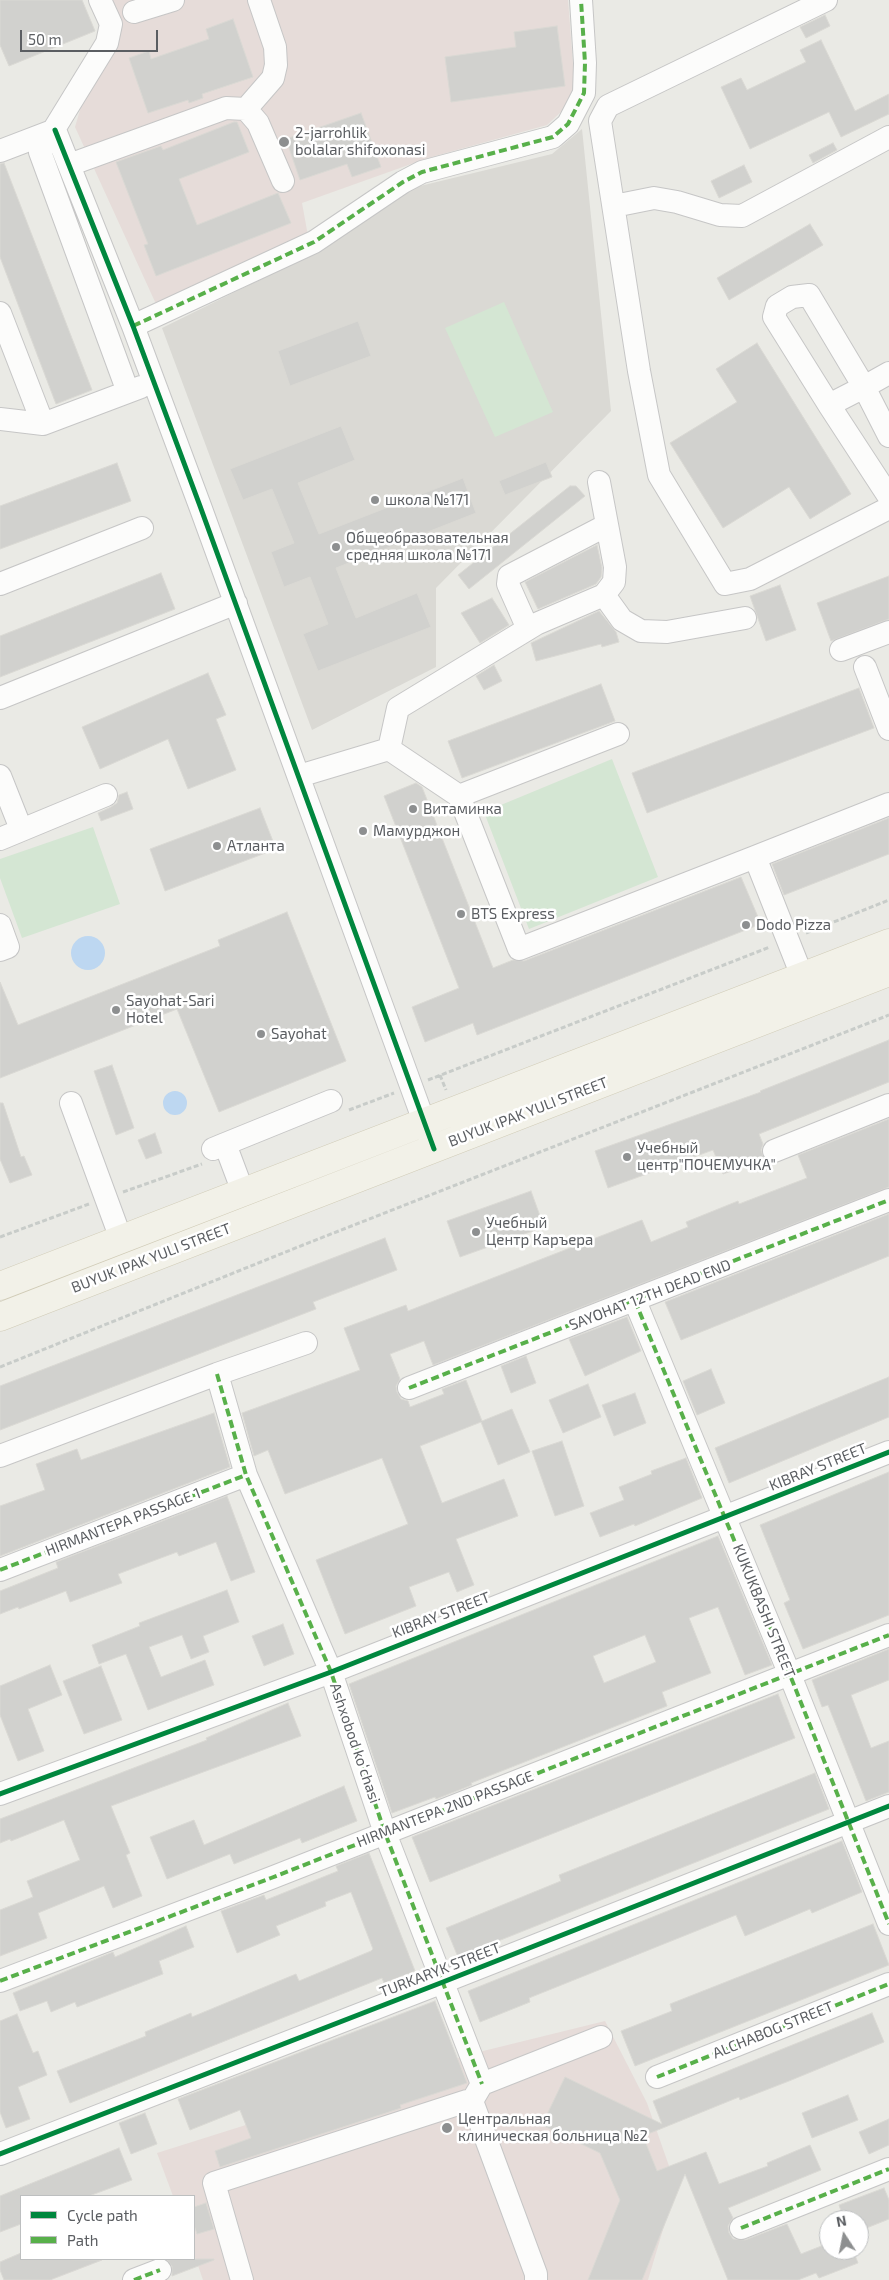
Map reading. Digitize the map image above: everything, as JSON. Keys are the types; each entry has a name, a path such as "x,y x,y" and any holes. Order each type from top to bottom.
{"main road":[{"name":"BUYUK IPAK YULI STREET","path":"0,1286 889,943"},
{"name":"BUYUK IPAK YULI STREET","path":"0,1317 889,972"}],"street":[{"path":"100,0 111,24 107,43 40,152 128,392"},
{"path":"134,12 172,0"},
{"path":"246,109 273,78 276,65 275,47 259,0"},
{"path":"133,326 314,242 403,182 422,172 553,137 568,124 584,93 585,63 581,0"},
{"path":"826,0 608,106 600,121 639,371 659,475 725,584 750,579 889,508"},
{"path":"69,165 226,108 246,109 258,123 283,181"},
{"path":"0,151 55,130"},
{"path":"55,130 154,382 434,1149"},
{"path":"614,206 654,198 677,202 720,216 742,216 889,137"},
{"path":"889,436 864,387 809,295 792,297 777,306 774,317 889,497"},
{"path":"0,313 43,424"},
{"path":"829,405 889,373"},
{"path":"0,419 43,424 154,382"},
{"path":"389,749 398,708 528,629 604,595 614,582 615,567 599,482"},
{"path":"528,629 508,584 509,576 607,525"},
{"path":"0,584 142,528"},
{"path":"604,595 622,620 640,631 667,632 745,618"},
{"path":"0,698 236,603"},
{"path":"842,650 889,632"},
{"path":"865,667 889,729"},
{"path":"459,796 618,734"},
{"path":"299,776 389,749"},
{"path":"389,749 459,796 519,949 889,804"},
{"path":"0,776 21,829"},
{"path":"0,839 106,795"},
{"path":"755,857 802,976"},
{"path":"0,925 8,947 0,950"},
{"path":"243,1192 219,1147 331,1101"},
{"path":"71,1103 121,1239"},
{"path":"774,1151 889,1105"},
{"name":"SAYOHAT 12TH DEAD END","path":"410,1388 889,1200"},
{"name":"KUKUKBASHI STREET","path":"635,1301 790,1675 889,1924"},
{"path":"0,1456 306,1342"},
{"name":"Ashxobod koʻchasi","path":"217,1374 246,1475 331,1672 386,1832 443,1982 536,2274 536,2280"},
{"name":"KIBRAY STREET","path":"0,1794 331,1672 889,1452"},
{"name":"HIRMANTEPA PASSAGE 1","path":"0,1570 246,1475"},
{"name":"HIRMANTEPA 2ND PASSAGE","path":"0,1981 889,1635"},
{"name":"TURKARYK STREET","path":"0,2154 889,1806"},
{"name":"ALCHABOG STREET","path":"658,2077 889,1984"},
{"path":"242,2280 214,2183 467,2100 477,2092 601,2037"},
{"path":"742,2228 889,2169"},
{"path":"134,2280 160,2270"}],"path":[{"path":"411,1086 889,900"},
{"path":"0,1367 304,1245 889,1016"},
{"path":"440,1075 446,1090"}],"shaded area":[{"name":"2-jarrohlik bolalar shifoxonasi","path":"89,0 568,0 575,89 563,110 547,125 428,158 302,203 308,236 156,304 75,127 103,32"},
{"name":"школа №171","path":"582,129 611,411 436,588 436,667 312,730 162,328 312,254 416,187 552,154"},
{"name":"Центральная клиническая больница №2","path":"605,2021 647,2103 676,2186 648,2280 203,2280 195,2257 195,2195 173,2195 157,2153 471,2054"}],"green space":[{"path":"504,302 553,412 495,437 445,328"},
{"path":"612,759 658,877 529,929 484,812"},
{"path":"93,827 120,904 22,938 0,878 0,859"}],"water":[{"path":"88,936 95,937 100,941 104,946 104,960 100,965 95,969 88,970 81,969 76,965 72,960 71,953 72,946 76,941 81,937"},
{"path":"175,1091 184,1094 187,1103 184,1112 175,1115 166,1112 163,1103 166,1094"}],"building":[{"path":"0,0 82,0 95,31 9,66 0,45"},
{"path":"825,15 830,26 806,38 800,27"},
{"path":"233,19 253,77 202,94 203,98 189,103 188,100 148,113 129,58 149,51 151,59 209,39 206,29"},
{"path":"557,26 565,86 451,102 445,57 516,47 514,32"},
{"path":"821,40 855,111 889,94 889,114 841,137 829,112 750,149 721,87 741,78 747,90 806,62 800,50"},
{"path":"361,113 381,167 352,177 347,164 300,180 286,139"},
{"path":"237,122 249,152 179,179 197,225 278,193 291,223 156,276 144,245 148,244 116,162 161,146 163,150"},
{"path":"833,143 837,150 813,163 809,155"},
{"path":"4,163 92,390 56,404 0,257 0,164"},
{"path":"744,165 752,182 719,198 711,181"},
{"path":"810,224 823,245 729,300 717,278"},
{"path":"358,321 371,356 290,386 278,351"},
{"path":"757,343 851,494 810,519 789,487 723,528 670,443 737,402 716,369"},
{"name":"Общеобразовательная средняя школа №171","path":"341,426 355,460 298,483 319,534 463,478 476,513 336,568 356,618 417,593 431,627 318,671 303,634 328,624 310,577 284,587 271,552 294,543 272,489 243,500 230,469"},
{"path":"546,462 552,477 505,495 499,481"},
{"path":"117,463 131,501 0,549 0,506"},
{"path":"570,486 576,486 585,496 469,589 458,575"},
{"path":"597,545 602,568 601,577 596,584 538,609 525,582"},
{"path":"161,573 175,609 0,677 0,636"},
{"path":"889,576 889,619 831,641 817,603"},
{"path":"780,585 796,630 766,641 750,596"},
{"path":"492,598 509,625 480,643 461,613"},
{"path":"599,611 616,632 619,642 602,647 601,644 536,661 531,643"},
{"path":"494,665 502,681 484,690 476,676"},
{"path":"208,673 226,715 216,719 236,770 188,789 168,739 100,769 82,727"},
{"path":"601,684 615,721 462,778 448,741"},
{"path":"859,688 874,728 647,813 632,773"},
{"path":"416,783 422,787 493,968 513,960 524,961 741,877 761,924 477,1035 473,1023 425,1042 412,1007 459,988 384,796"},
{"path":"127,792 133,809 101,821 98,813 117,803 119,795"},
{"path":"260,808 276,849 165,891 150,849"},
{"path":"889,818 889,854 784,895 772,864"},
{"path":"287,912 346,1061 219,1112 177,1009 0,1078 0,982 18,1025 220,946 218,940"},
{"path":"889,1040 889,1082 759,1134 763,1144 761,1150 764,1159 723,1174 713,1150 608,1188 595,1151 761,1092"},
{"path":"112,1065 134,1128 116,1135 94,1071"},
{"path":"0,1103 3,1103 21,1157 24,1156 32,1175 10,1183 0,1159"},
{"path":"889,1119 889,1187 433,1365 424,1341 390,1354 400,1379 396,1386 397,1392 401,1399 408,1401 410,1407 444,1394 442,1389 466,1380 482,1421 512,1409 530,1452 498,1465 481,1422 420,1446 442,1503 504,1479 518,1516 456,1539 474,1585 457,1592 449,1572 409,1587 416,1606 345,1634 316,1560 408,1524 382,1458 285,1494 268,1450 254,1456 242,1413 360,1370 344,1328 406,1305 408,1311 642,1220 651,1242 688,1227 686,1222 738,1201 739,1204 807,1178 798,1155"},
{"path":"155,1133 162,1153 146,1159 138,1140"},
{"path":"531,1191 544,1227 460,1257 447,1221"},
{"path":"889,1214 889,1256 681,1340 665,1302"},
{"path":"385,1238 397,1270 313,1302 316,1309 0,1430 0,1386"},
{"path":"627,1317 641,1351 585,1376 569,1339"},
{"path":"526,1356 536,1383 511,1393 501,1366"},
{"path":"711,1369 725,1403 697,1415 683,1381"},
{"path":"889,1377 889,1417 729,1483 715,1448"},
{"path":"588,1384 601,1417 563,1433 549,1400"},
{"path":"635,1393 646,1423 614,1436 602,1405"},
{"path":"214,1413 230,1467 0,1556 0,1506 45,1490 36,1464 77,1449 81,1460"},
{"path":"562,1441 584,1506 555,1516 532,1451"},
{"path":"686,1458 702,1498 635,1526 634,1524 600,1537 590,1513 624,1500 619,1487 652,1474 651,1471"},
{"path":"889,1472 889,1615 803,1649 784,1603 790,1600 760,1525"},
{"path":"227,1496 255,1572 231,1581 216,1542 179,1556 177,1552 118,1574 122,1583 70,1602 66,1591 19,1609 18,1607 0,1614 0,1591 58,1568 56,1562"},
{"path":"718,1536 772,1665 745,1675 718,1607 689,1618 711,1673 662,1692 667,1706 471,1783 472,1785 392,1813 349,1684","holes":["645,1635 656,1662 604,1683 593,1656"]},
{"path":"227,1590 239,1622 203,1636 209,1652 191,1659 182,1635 149,1647 161,1677 205,1660 214,1685 148,1710 126,1654 99,1664 92,1645 140,1626 139,1623"},
{"path":"283,1624 294,1654 264,1666 252,1636"},
{"path":"889,1649 889,1680 851,1695 871,1748 889,1741 889,1792 866,1801 828,1705 822,1707 812,1680"},
{"path":"50,1665 62,1695 28,1709 44,1751 18,1761 0,1715 0,1686"},
{"path":"101,1666 122,1720 84,1734 63,1681"},
{"path":"778,1694 795,1738 430,1882 412,1837"},
{"path":"288,1703 301,1736 111,1806 130,1853 126,1855 142,1896 113,1908 104,1886 38,1913 47,1938 0,1956 0,1910 33,1897 27,1881 80,1860 64,1820 11,1841 10,1839 0,1843 0,1819 207,1740 206,1738"},
{"path":"815,1773 829,1809 458,1957 446,1928 561,1881 559,1875"},
{"path":"344,1786 357,1821 302,1843 300,1838 234,1864 230,1854 167,1879 150,1837 194,1820 204,1845"},
{"path":"842,1841 862,1892 812,1913 810,1909 745,1936 736,1915 529,1998 530,2002 480,2022 468,1991"},
{"path":"369,1853 415,1971 384,1983 382,1978 70,2103 57,2071 146,2036 145,2032 191,2013 192,2017 296,1974 299,1981 371,1951 373,1949 351,1892 325,1902 326,1906 276,1926 280,1935 237,1953 221,1911 264,1895 266,1900 338,1871 336,1866"},
{"path":"873,1924 889,1965 635,2066 621,2031 672,2011 670,2004"},
{"path":"186,1926 194,1947 159,1961 163,1974 77,2007 75,2002 51,2012 47,2001 20,2011 13,1993 113,1952 115,1957"},
{"path":"435,2001 467,2083 400,2105 401,2108 220,2167 215,2151 251,2138 240,2110 190,2130 178,2099"},
{"path":"872,2013 884,2042 789,2081 740,2100 739,2097 643,2136 657,2171 706,2152 719,2184 768,2166 767,2163 810,2145 821,2170 728,2208 733,2218 728,2226 729,2233 733,2239 745,2240 787,2224 801,2254 819,2247 819,2260 857,2260 858,2263 819,2278 816,2273 798,2280 728,2280 685,2174 642,2280 588,2280 620,2200 600,2153 542,2125 565,2077 662,2124 653,2101"},
{"path":"17,2014 33,2053 38,2051 47,2075 18,2087 30,2119 6,2128 0,2112 0,2021"},
{"path":"848,2095 858,2120 812,2138 802,2113"},
{"path":"145,2113 157,2144 131,2154 119,2123"},
{"path":"889,2119 889,2145 869,2154 859,2132"},
{"path":"119,2148 132,2180 92,2195 20,2195 20,2224 0,2232 0,2196"},
{"path":"884,2188 889,2200 889,2219 869,2227 869,2210 841,2210 839,2205"},
{"path":"206,2203 214,2229 197,2234 195,2228 195,2207"},
{"path":"20,2253 20,2260 102,2260 50,2280 4,2280 0,2270 0,2262"},
{"path":"214,2259 172,2276 172,2266 167,2260"}],"marked path":[{"path":"133,326 314,242 403,182 422,172 553,137 568,124 584,93 585,63 581,0"},
{"path":"409,1388 889,1200"},
{"path":"635,1301 790,1675 889,1924"},
{"path":"217,1374 246,1475 331,1672 385,1833 482,2084"},
{"path":"0,1570 246,1475"},
{"path":"0,1981 271,1878 889,1635"},
{"path":"657,2077 889,1984"},
{"path":"741,2228 889,2169"},
{"path":"134,2280 160,2270"}],"cycle path":[{"path":"55,130 133,326 200,506 434,1149"},
{"path":"0,1794 331,1672 889,1452"},
{"path":"0,2154 889,1806"}],"place":[{"name":"2-jarrohlik bolalar shifoxonasi","path":"284,142"},
{"name":"школа №171","path":"375,500"},
{"name":"Общеобразовательная средняя школа №171","path":"336,547"},
{"name":"Витаминка","path":"413,809"},
{"name":"Мамурджон","path":"363,831"},
{"name":"Атланта","path":"217,846"},
{"name":"BTS Express","path":"461,914"},
{"name":"Dodo Pizza","path":"746,925"},
{"name":"Sayohat-Sari Hotel","path":"116,1010"},
{"name":"Sayohat","path":"261,1034"},
{"name":"Учебный центр\"ПОЧЕМУЧКА\"","path":"627,1157"},
{"name":"Учебный Центр Каръера","path":"476,1232"},
{"name":"Центральная клиническая больница №2","path":"447,2128"}]}
